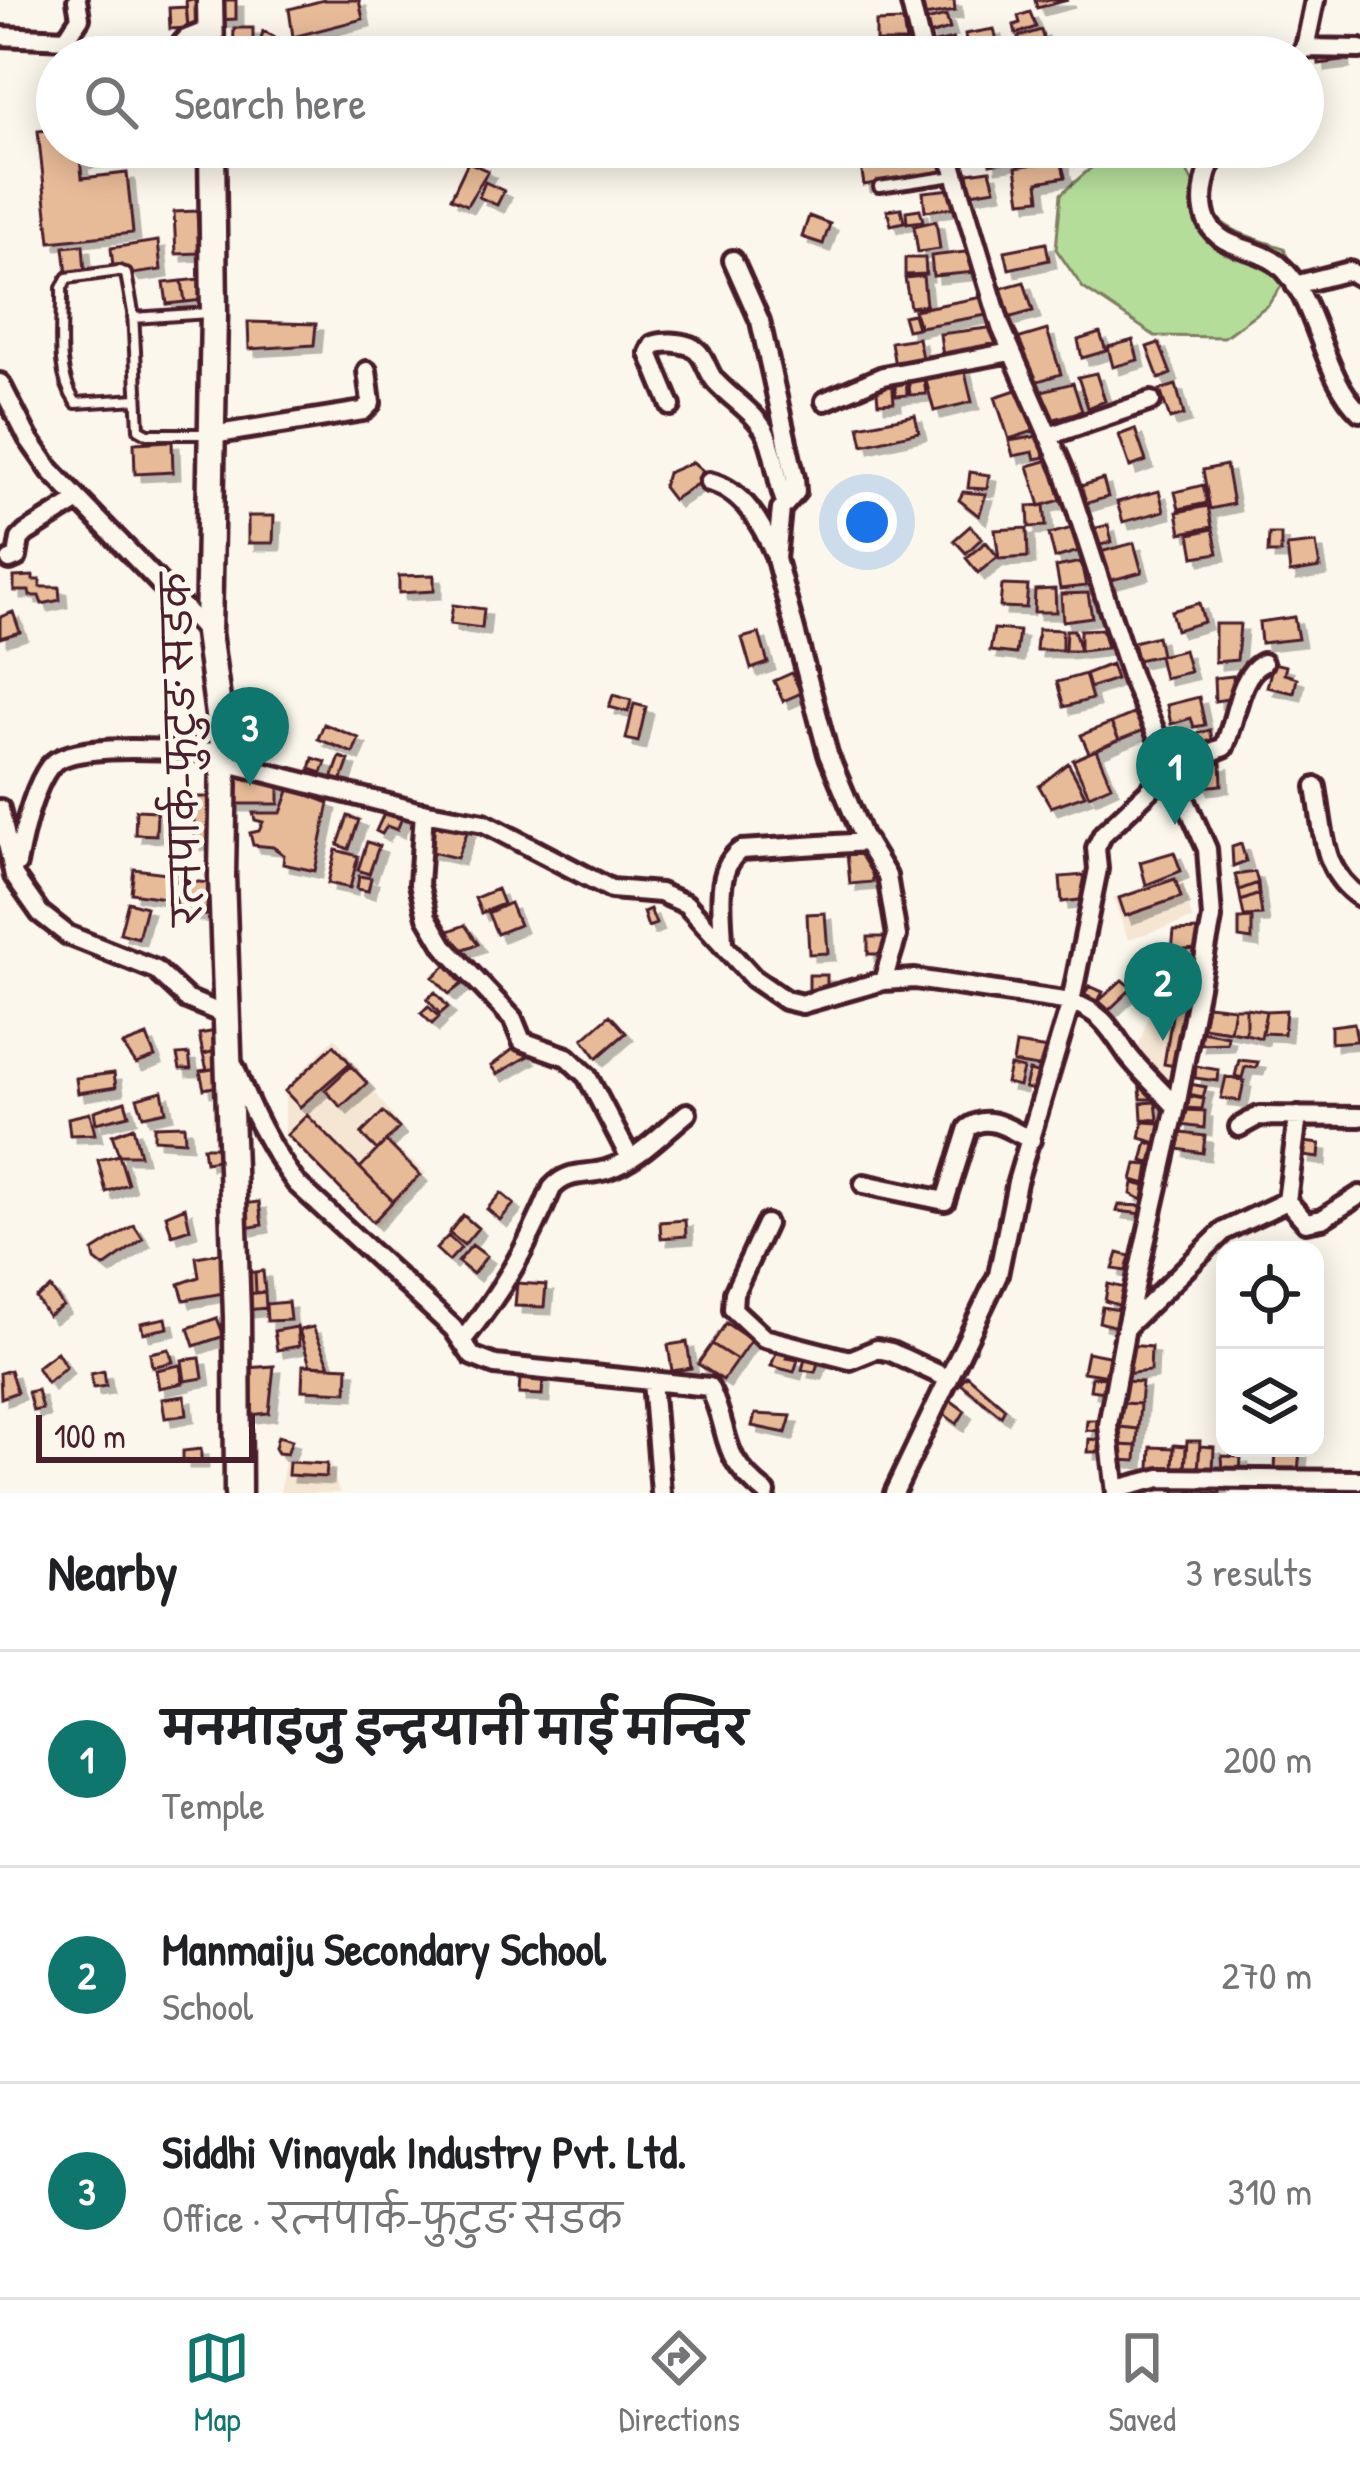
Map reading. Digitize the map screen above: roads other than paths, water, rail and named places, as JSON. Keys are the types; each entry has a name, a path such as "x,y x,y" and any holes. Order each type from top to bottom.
{"street":[{"path":"68,36 80,18 77,0"},
{"path":"210,0 211,36"},
{"path":"910,0 919,36"},
{"path":"1305,36 1315,0"},
{"path":"194,36 211,29"},
{"path":"0,36 36,38"},
{"path":"1324,51 1360,49"},
{"name":"रत्नपार्क-फुटुङ सडक","path":"212,168 208,633 224,757 225,1015 237,1316 238,1493"},
{"path":"954,168 1012,352 1064,471 1132,679 1207,849 1212,918 1108,1425 1116,1491 1160,1478 1360,1480"},
{"path":"1211,168 1204,194 1208,225 1222,239 1277,262 1295,285 1342,392 1360,412"},
{"path":"733,260 760,321 795,478 796,492 785,502"},
{"path":"1295,285 1349,271 1360,277"},
{"path":"671,406 650,353 653,345 663,342 692,346 702,355 712,380 768,437 785,502 776,559"},
{"path":"824,400 883,376 1012,352"},
{"path":"212,435 363,411 371,403 367,371"},
{"path":"0,383 28,438 77,500 208,633"},
{"path":"1048,436 1151,401"},
{"path":"710,482 736,496 763,524 828,754 887,876 897,935 883,981"},
{"path":"10,560 17,556 26,533 77,500"},
{"path":"894,1493 998,1275 1017,1182 1071,1002 1099,869 1096,848 1103,834 1173,768 1224,747 1235,723 1243,684 1253,668 1263,663"},
{"path":"7,875 50,766 67,754 90,750 224,757 424,812 484,823 610,889 660,893 686,904 753,978 785,1000 802,1004 883,981 915,980 1090,1008 1114,1029 1129,1055 1176,1107"},
{"path":"1316,788 1330,866 1339,883 1360,897"},
{"path":"0,808 7,875 40,913 68,935 156,970 187,999 225,1015"},
{"path":"424,812 419,884 427,917 444,946 513,1019 522,1041 568,1057 587,1076 630,1158"},
{"path":"723,945 722,878 732,856 741,850 867,842"},
{"path":"226,1046 248,1104 274,1154 296,1183 453,1328 472,1356 483,1363 709,1387 733,1461 766,1493"},
{"path":"462,1341 525,1254 559,1180 607,1170 630,1158 687,1113"},
{"path":"1239,1127 1259,1116 1360,1117"},
{"path":"1287,1202 1298,1117"},
{"path":"865,1184 945,1201 968,1128 976,1122 990,1120 1031,1140"},
{"path":"1287,1202 1306,1222 1322,1219 1360,1195"},
{"path":"1126,1327 1224,1231 1287,1202"},
{"path":"766,1224 734,1293 734,1310 746,1323 764,1338 850,1360 878,1349 891,1352 949,1378"},
{"path":"652,1381 661,1493"}],"lane":[{"path":"879,187 956,176"},
{"path":"137,399 76,403 68,390 63,371 62,288 67,278 126,274 133,318 139,429 148,434 199,431 212,435"},
{"path":"133,318 214,313"}],"place":[{"name":"Siddhi Vinayak Industry Pvt. Ltd.","path":"250,786"},
{"name":"मनमाइजु इन्द्रयानी माई मन्दिर","path":"1175,825"},
{"name":"Manmaiju Secondary School","path":"1163,1041"}]}
